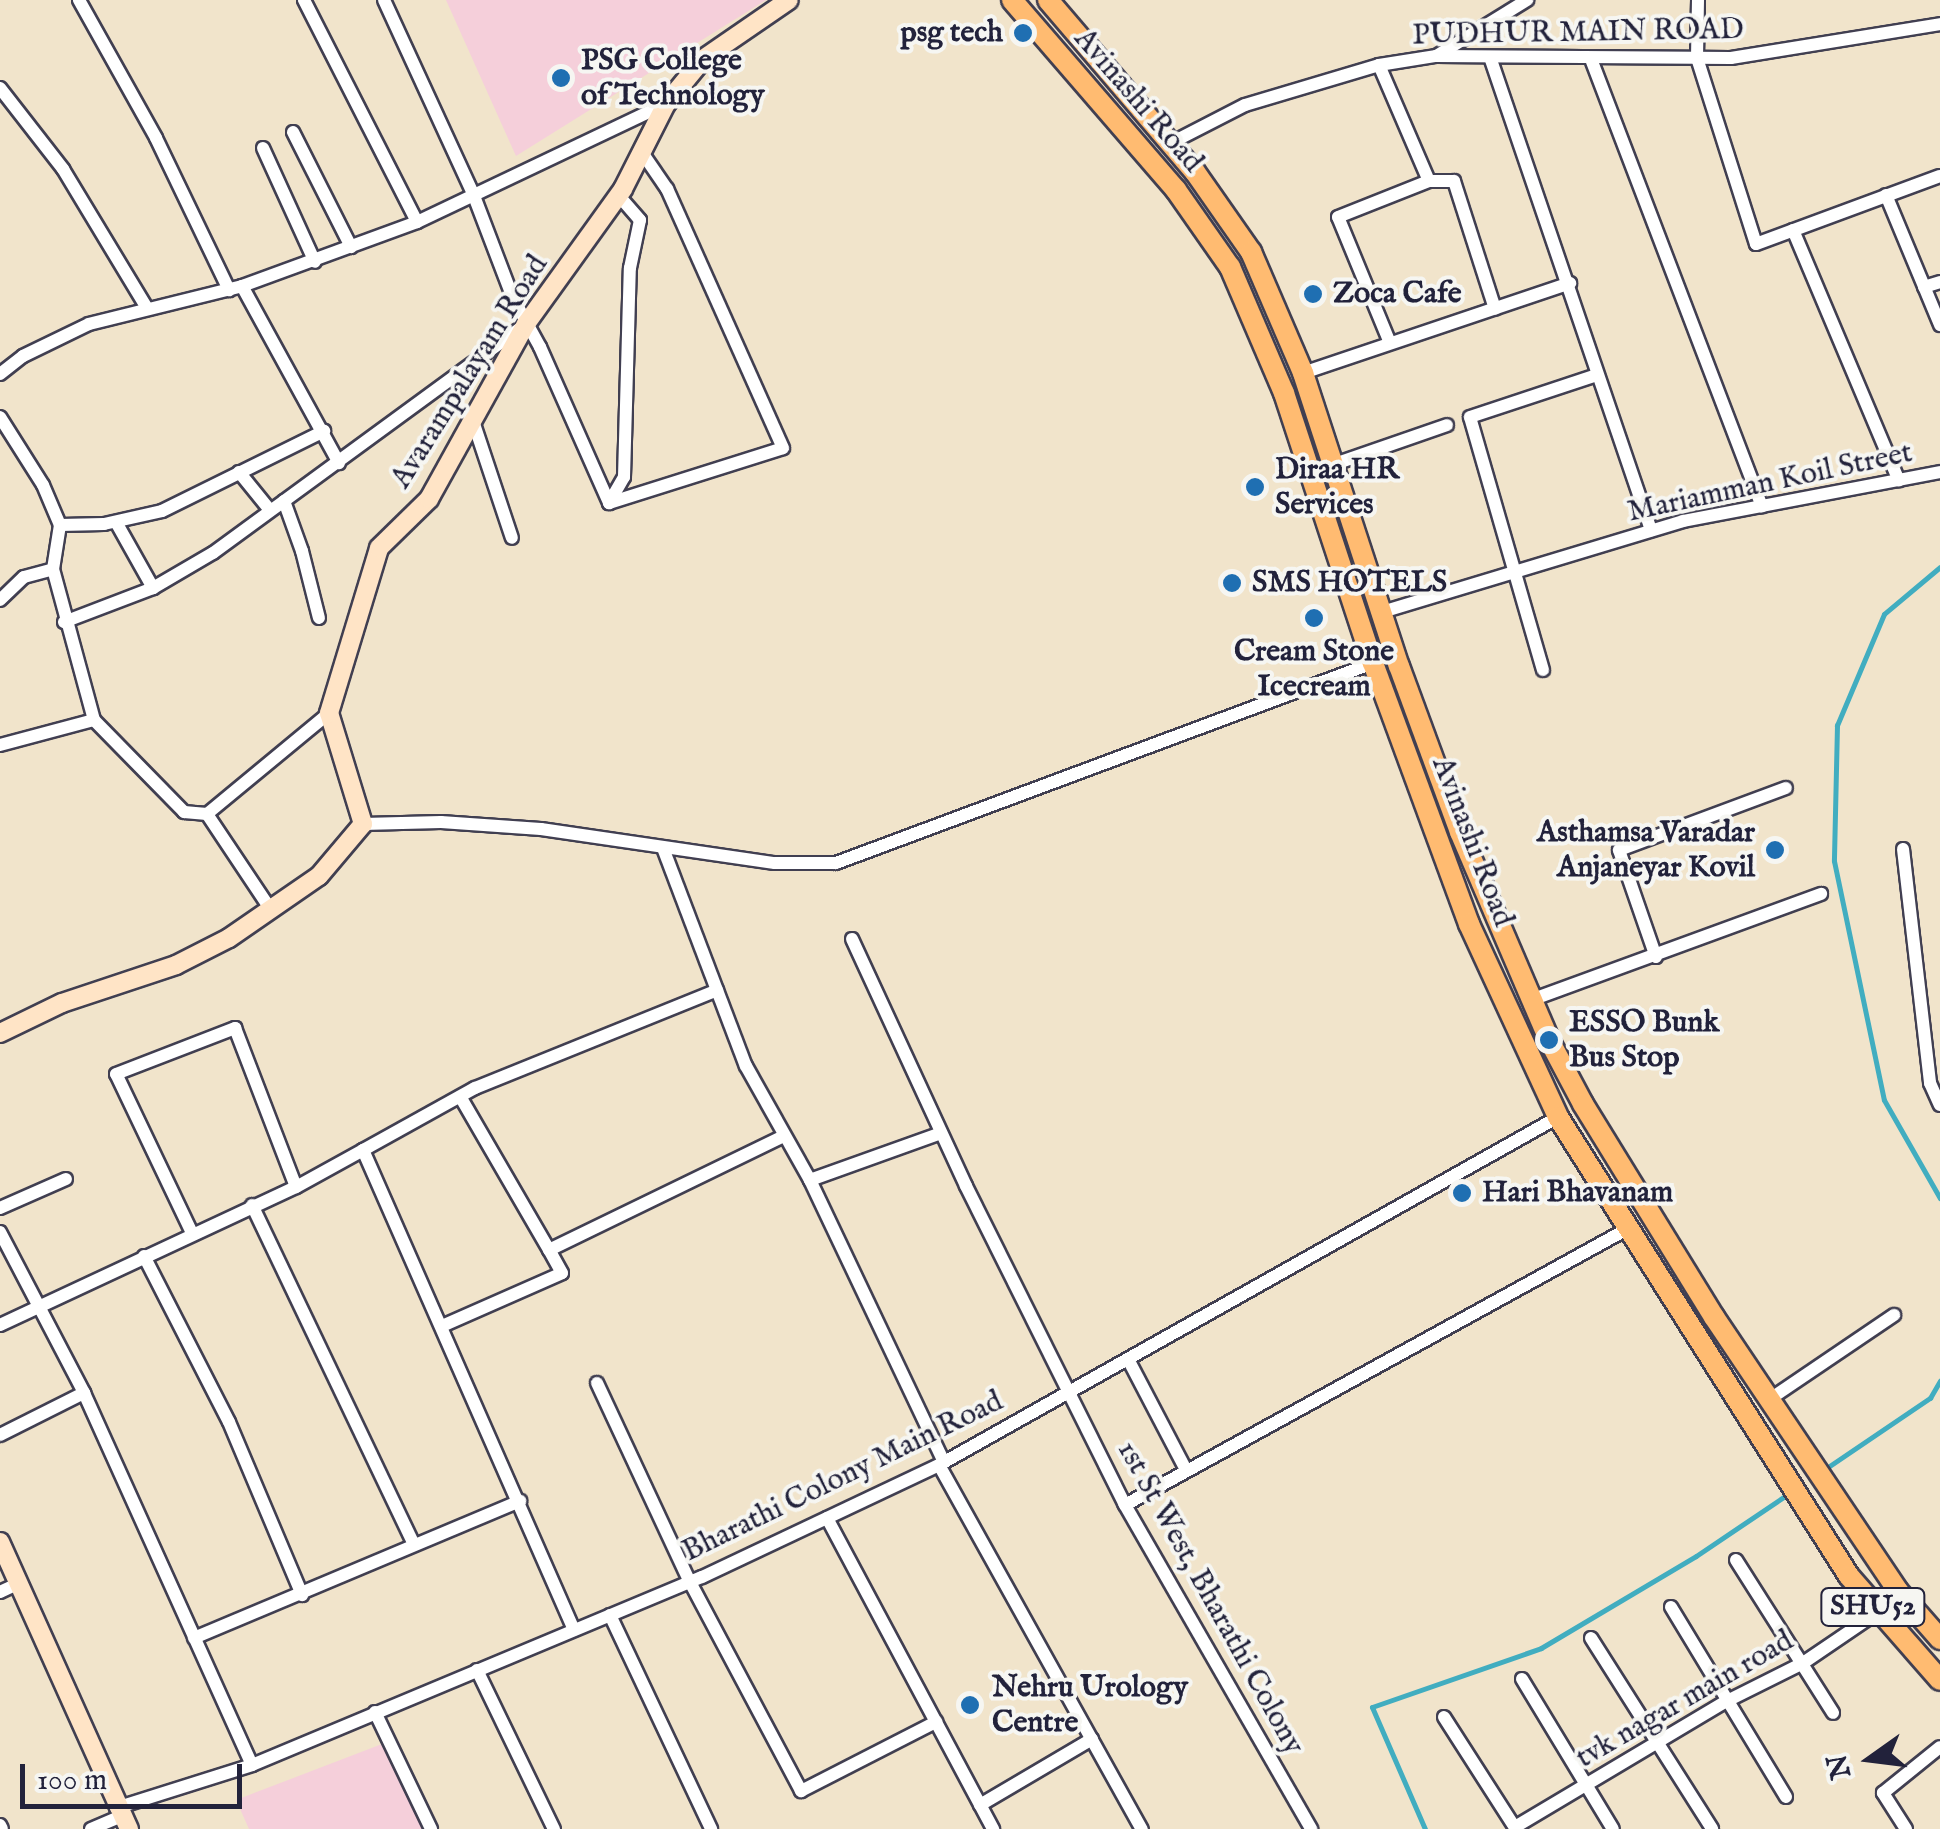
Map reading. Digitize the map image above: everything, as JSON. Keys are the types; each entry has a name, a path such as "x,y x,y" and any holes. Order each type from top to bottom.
{"main road":[{"name":"Avinashi Road","path":"1012,0 1156,168 1230,267 1292,418 1373,663 1469,924 1558,1117 1818,1525 1878,1612 1940,1680"},
{"name":"Avinashi Road","path":"1048,0 1172,146 1251,252 1303,374 1460,832 1532,1000 1583,1104 1842,1509 1898,1591 1940,1639"},
{"path":"1292,418 1315,409"}],"street":[{"path":"79,0 235,288 324,431 339,464"},
{"path":"304,0 417,222"},
{"path":"384,0 609,503"},
{"name":"Avarampalayam Road","path":"329,714 379,548 429,499 526,324 644,154 666,104 704,60 789,0"},
{"path":"1436,56 1527,0"},
{"path":"1698,0 1697,58 1756,244 1940,176"},
{"name":"PUDHUR MAIN ROAD","path":"1156,168 1172,146 1245,105 1379,65 1436,56 1731,58 1940,24"},
{"path":"1490,57 1651,530"},
{"path":"1591,58 1762,506"},
{"path":"1379,65 1429,182"},
{"path":"0,88 63,169 146,308"},
{"path":"0,374 23,356 90,324 235,288 417,222 666,104"},
{"path":"293,132 351,247"},
{"path":"263,148 315,262"},
{"path":"609,503 783,448 667,189 644,154"},
{"path":"1390,343 1338,217 1429,182 1454,182 1495,309"},
{"path":"609,503 624,477 630,268 640,220 618,194"},
{"path":"1886,195 1940,325"},
{"path":"1793,230 1899,482"},
{"path":"1924,287 1940,282"},
{"path":"1303,374 1570,283"},
{"path":"64,622 153,588 214,553 526,324"},
{"path":"1543,670 1470,418 1597,375"},
{"path":"0,417 44,485 60,525 53,569 64,622 94,720 184,812 207,814 329,714 363,824"},
{"path":"473,421 512,538"},
{"path":"1310,474 1447,425"},
{"path":"60,525 116,522 162,511 324,431"},
{"path":"240,472 269,509"},
{"name":"Mariamman Koil Street","path":"1382,612 1651,530 1940,472"},
{"path":"284,502 302,551 318,618"},
{"path":"116,522 153,588"},
{"path":"0,600 24,577 53,569"},
{"path":"0,1033 62,1002 176,965 271,910 318,876 363,824 441,822 541,829 774,863 836,863 1373,663"},
{"path":"0,745 94,720"},
{"path":"1656,957 1619,850 1786,788"},
{"path":"207,814 271,910"},
{"path":"662,848 746,1066 782,1137 810,1180 942,1463 1142,1829"},
{"path":"1903,848 1930,1083 1940,1105"},
{"path":"1532,1000 1821,894"},
{"name":"1st St West, Bharathi Colony","path":"852,939 941,1133 1124,1505 1311,1829"},
{"path":"0,1325 296,1187 475,1088 718,990"},
{"path":"192,1233 116,1074 235,1028 296,1187"},
{"path":"442,1326 562,1273 462,1098"},
{"name":"Bharathi Colony Main Road","path":"91,1829 690,1582 942,1463 1558,1117"},
{"path":"810,1180 941,1133"},
{"path":"549,1250 782,1137"},
{"path":"363,1150 574,1630"},
{"path":"0,1208 66,1179"},
{"path":"252,1206 414,1544"},
{"path":"1124,1505 1185,1468 1628,1228"},
{"path":"0,1232 84,1393 252,1765"},
{"path":"144,1256 228,1422 302,1595"},
{"path":"1770,1399 1894,1315"},
{"path":"1128,1359 1185,1468"},
{"path":"597,1383 690,1582 801,1791 936,1722"},
{"path":"0,1435 84,1393"},
{"path":"194,1638 520,1501"},
{"path":"827,1518 993,1829"},
{"path":"0,1542 122,1818"},
{"path":"1736,1560 1833,1714"},
{"path":"0,1592 18,1583"},
{"path":"1671,1607 1786,1797"},
{"name":"tvk nagar main road","path":"1515,1828 1725,1702 1803,1663 1878,1612"},
{"path":"610,1615 710,1829"},
{"path":"1590,1638 1712,1829"},
{"path":"477,1670 554,1829"},
{"path":"1522,1679 1613,1829"},
{"path":"374,1712 431,1829"},
{"path":"1444,1717 1515,1828"},
{"path":"980,1805 1092,1739"},
{"path":"1906,1829 1882,1794 1940,1747"}],"shaded area":[{"name":"PSG College of Technology","path":"446,0 766,0 516,156"},
{"path":"382,1744 423,1829 249,1829 236,1800"}],"waterway":[{"path":"1940,567 1884,614 1837,725 1834,861 1884,1100 1940,1198"},
{"path":"1825,1469 1930,1398 1940,1381"},
{"path":"1425,1829 1372,1707 1541,1648 1696,1556 1791,1492"}],"place":[{"name":"psg tech","path":"1023,33"},
{"name":"PSG College of Technology","path":"561,78"},
{"name":"Zoca Cafe","path":"1313,294"},
{"name":"Diraa HR Services","path":"1255,487"},
{"name":"SMS HOTELS","path":"1232,583"},
{"name":"Cream Stone Icecream","path":"1314,618"},
{"name":"Asthamsa Varadar Anjaneyar Kovil","path":"1775,850"},
{"name":"ESSO Bunk Bus Stop","path":"1549,1040"},
{"name":"Hari Bhavanam","path":"1462,1193"},
{"name":"Nehru Urology Centre","path":"970,1705"}]}
